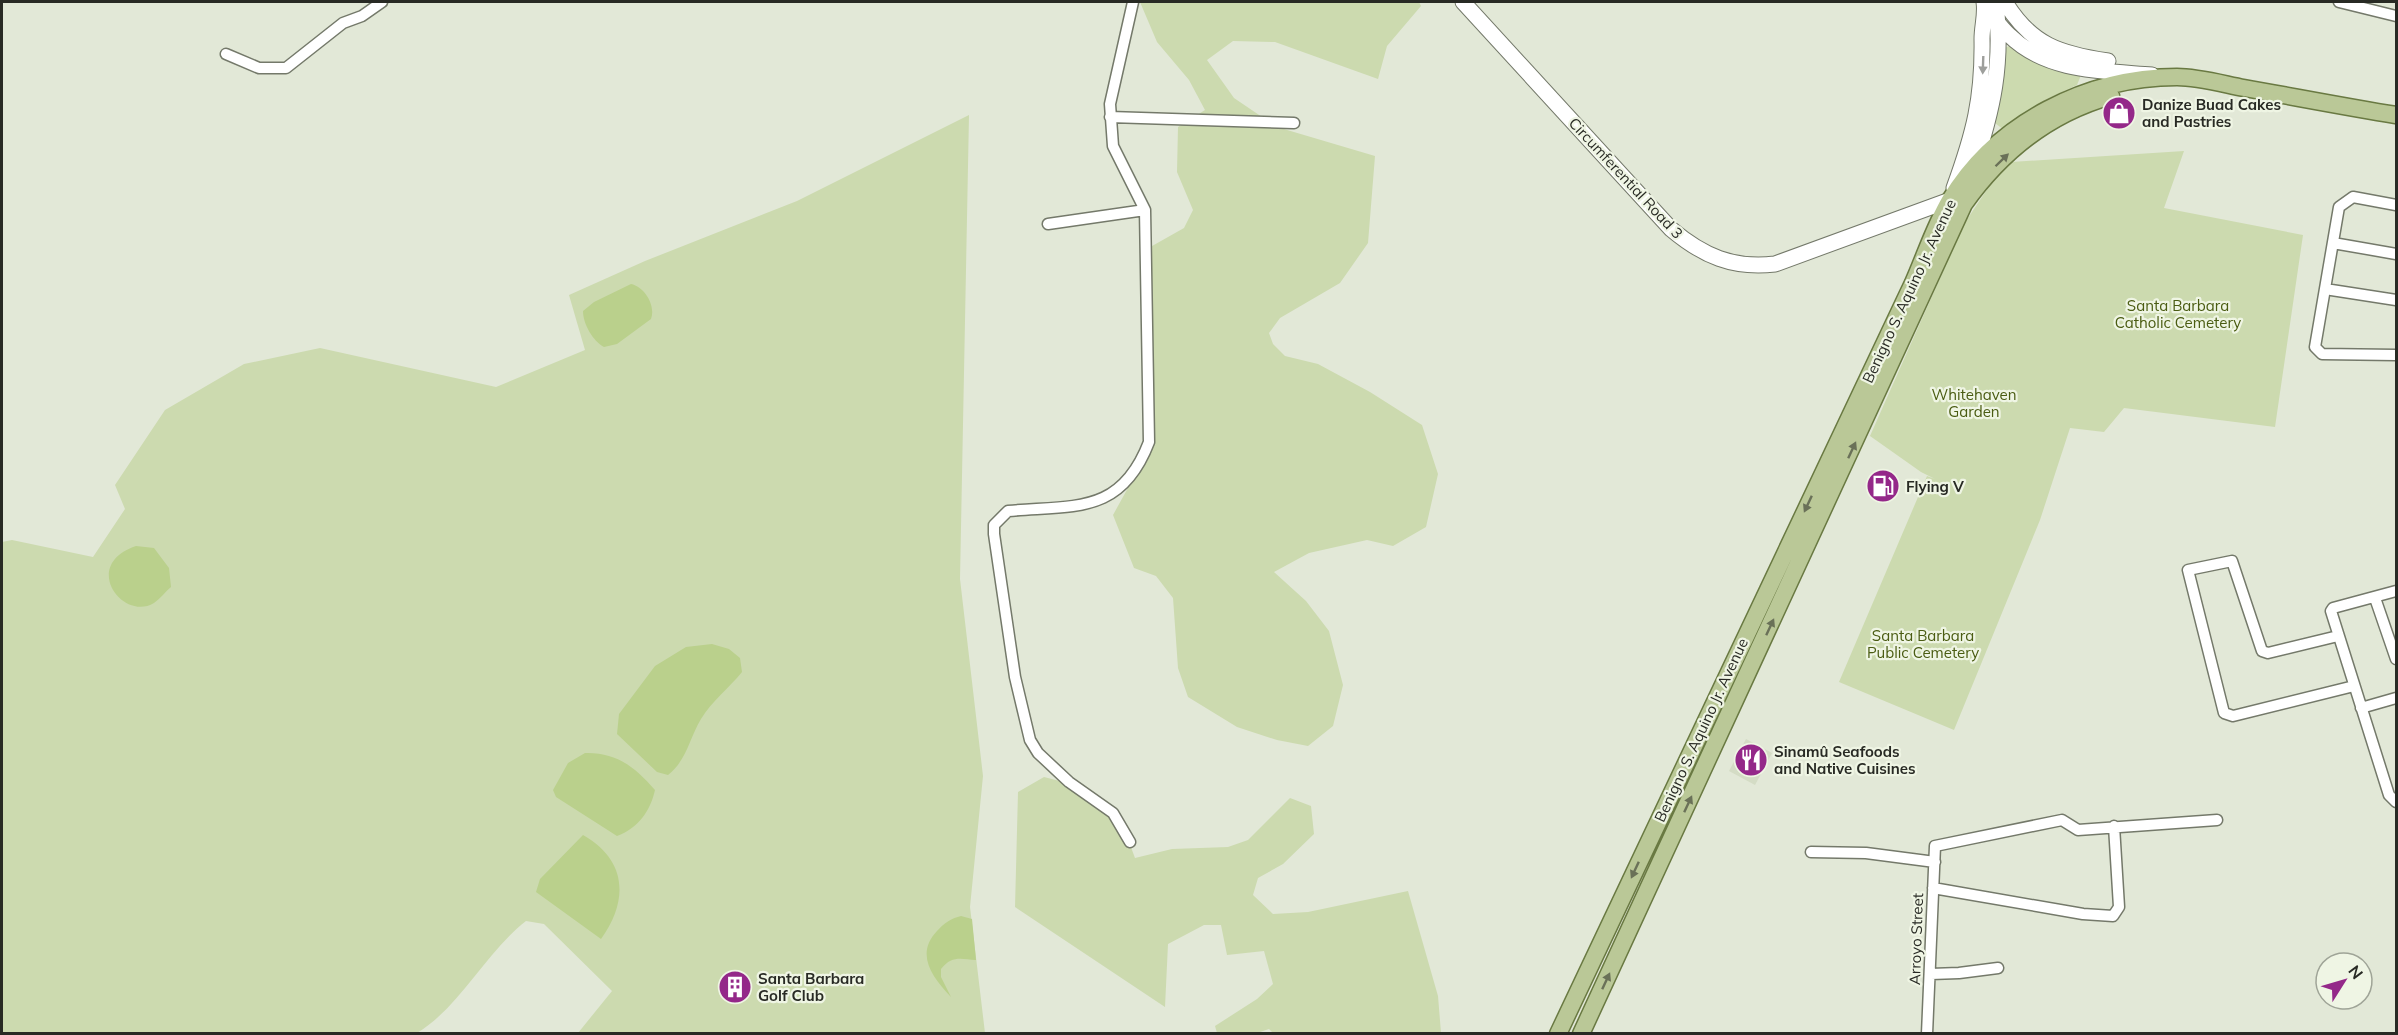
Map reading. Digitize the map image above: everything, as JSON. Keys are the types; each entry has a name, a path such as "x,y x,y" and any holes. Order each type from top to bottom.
{"main road":[{"name":"Circumferential Road 3","path":"1463,2 1671,229 1691,246 1711,257 1748,266 1775,264 1957,202"},
{"path":"2005,2 2017,21 2037,40 2060,51 2178,77 2397,115"},
{"path":"1957,202 1980,105 1989,3"},
{"path":"1989,3 1999,23 2009,36 2031,52 2054,63 2178,77"},
{"path":"1972,171 1990,120 1997,85 1999,23"},
{"name":"Benigno S. Aquino Jr. Avenue","path":"1558,1034 1913,283 1957,202 2031,133 2057,117 2092,101 2178,77"},
{"name":"Benigno S. Aquino Jr. Avenue","path":"1581,1034 1664,856 1972,171 1995,147 2025,123 2077,95 2129,81 2178,77"},
{"path":"1646,846 1664,856"}],"street":[{"path":"226,54 259,68 286,68 343,23 362,16 382,2"},
{"path":"1130,842 1113,813 1068,782 1038,753 1030,740 1015,677 994,525 1008,511 1098,503 1130,479 1141,462 1149,441 1145,210 1113,146 1110,117 1133,2"},
{"path":"2339,2 2397,16"},
{"path":"1110,117 1294,123"},
{"path":"2397,205 2353,197 2344,201 2339,207 2315,346 2322,354 2397,355"},
{"path":"1048,224 1145,210"},
{"path":"2333,243 2397,254"},
{"path":"2325,289 2397,300"},
{"path":"2338,636 2268,653 2262,651 2232,561 2188,570 2224,713 2234,716 2354,686"},
{"path":"2397,591 2333,608 2331,611 2389,795 2397,802"},
{"path":"2375,598 2397,659"},
{"path":"2361,708 2397,698"},
{"name":"Arroyo Street","path":"1927,1034 1935,846 2062,820 2075,830 2114,826"},
{"path":"1933,888 2083,914 2113,916 2120,907 2114,826 2217,820"},
{"path":"1811,852 1866,853 1935,862"},
{"path":"1931,974 1966,973 1998,968"}],"shaded area":[{"path":"631,284 641,289 651,303 651,319 617,344 604,347 589,332 583,311 594,302"},
{"path":"136,546 154,548 169,568 171,587 154,603 142,607 130,605 120,598 112,589 109,577 111,566 119,555"},
{"path":"712,644 729,649 740,658 742,672 705,712 684,756 674,769 668,775 657,772 617,734 619,714 655,666 686,647"},
{"path":"1746,739 1772,753 1755,785 1729,771"},
{"path":"585,753 606,755 624,762 640,774 655,790 642,818 624,833 617,836 556,797 553,790 568,763"},
{"path":"583,835 598,845 608,856 619,882 616,910 601,939 536,892 540,879"},
{"path":"961,916 972,919 976,960 953,960 941,969 941,977 951,997 932,973 927,948 945,923"}],"green space":[{"path":"1140,2 1419,2 1421,6 1387,46 1378,79 1275,42 1233,41 1207,60 1234,98 1277,127 1375,156 1368,243 1340,283 1280,318 1269,333 1273,344 1285,356 1318,364 1370,392 1422,425 1438,474 1426,527 1393,546 1367,540 1309,553 1274,572 1306,601 1329,631 1343,685 1333,726 1308,746 1277,740 1237,727 1188,697 1178,668 1173,598 1156,576 1134,568 1113,515 1150,448 1145,250 1184,228 1193,210 1177,172 1178,127 1205,110 1189,80 1157,42"},
{"path":"2011,45 2081,75 2077,85 2045,100 2004,130 1995,123 2005,48"},
{"path":"969,115 960,579 983,776 970,907 985,1033 578,1033 612,991 544,924 526,921 498,948 447,1009 417,1033 2,1033 2,542 12,540 93,557 125,509 115,485 165,410 244,364 320,348 496,387 585,350 569,295 645,261 797,201"},
{"path":"2184,151 2164,208 2303,235 2275,427 2124,408 2104,432 2070,428 2040,520 1954,730 1839,682 1927,476 1935,479 1921,472 1870,436 1964,224 1996,176 2011,162"},
{"path":"1044,777 1079,786 1120,818 1135,858 1172,849 1228,847 1248,840 1290,798 1311,806 1314,834 1283,864 1258,878 1253,895 1273,914 1308,912 1408,891 1438,996 1441,1033 1274,1034 1269,1029 1257,1033 1217,1033 1215,1026 1257,999 1273,984 1264,951 1227,955 1221,925 1204,925 1168,944 1165,1007 1015,907 1018,792"}],"place":[{"name":"Danize Buad Cakes and Pastries","path":"2119,113"},
{"name":"Flying V","path":"1883,486"},
{"name":"Sinamû Seafoods and Native Cuisines","path":"1751,760"},
{"name":"Santa Barbara Golf Club","path":"735,987"}],"park label":[{"name":"Santa Barbara Catholic Cemetery","path":"2178,314"},
{"name":"Whitehaven Garden","path":"1974,402"},
{"name":"Santa Barbara Public Cemetery","path":"1923,644"}]}
